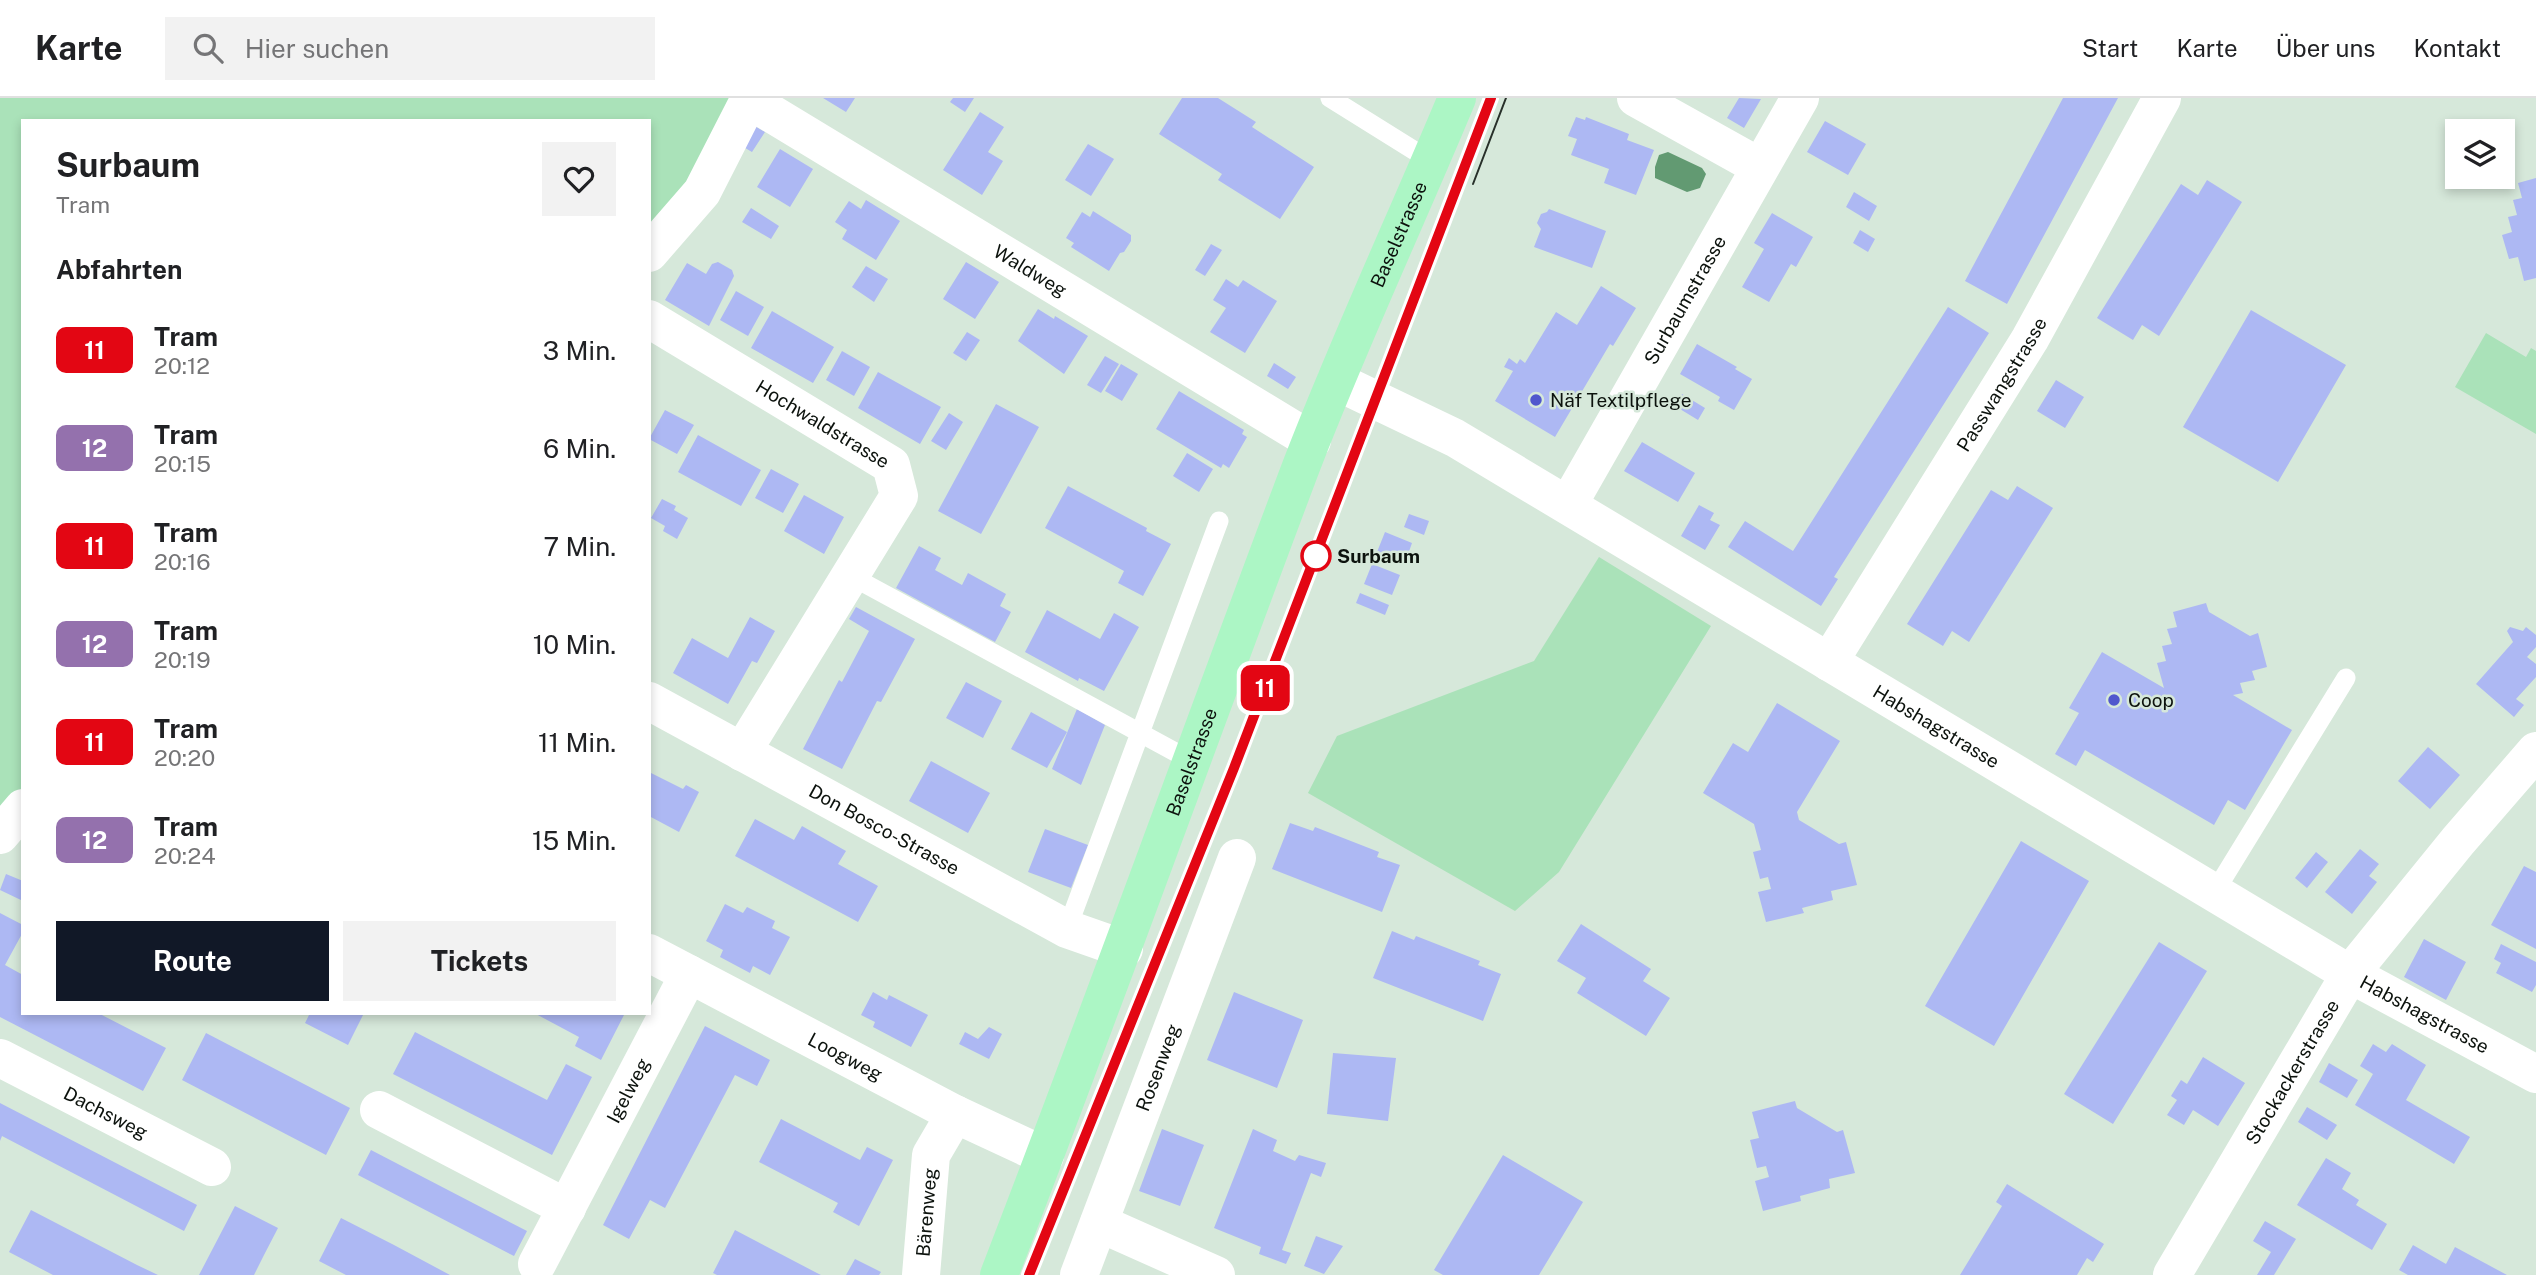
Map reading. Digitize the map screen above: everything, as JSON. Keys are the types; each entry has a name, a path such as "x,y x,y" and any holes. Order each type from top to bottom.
{"main road":[{"name":"Baselstrasse","path":"999,1275 1124,949 1191,760 1312,441 1457,98"}],"street":[{"path":"1636,98 1760,167"},
{"name":"Surbaumstrasse","path":"1568,505 1800,98"},
{"name":"Passwangstrasse","path":"1829,662 2030,339 2162,98"},
{"path":"651,251 702,192 750,99"},
{"name":"Waldweg","path":"750,99 1312,441"},
{"name":"Hochwaldstrasse","path":"651,320 891,465 899,496 742,752"},
{"name":"Habshagstrasse","path":"1336,381 1455,438 2350,974 2536,1074"},
{"name":"Don Bosco-Strasse","path":"651,702 1067,929 1124,949"},
{"name":"Stockackerstrasse","path":"2172,1275 2350,974 2458,841 2536,751"},
{"path":"0,835 21,810"},
{"name":"Rosenweg","path":"1079,1275 1237,858"},
{"name":"Loogweg","path":"651,954 955,1114 1045,1156"},
{"name":"Igelweg","path":"537,1264 689,974"},
{"name":"Dachsweg","path":"0,1058 212,1167"},
{"path":"379,1110 567,1208"},
{"name":"Bärenweg","path":"921,1275 931,1155 955,1114"},
{"path":"1099,1223 1216,1275"}],"lane":[{"path":"1330,98 1431,161"},
{"path":"1067,929 1219,521"},
{"path":"851,576 1191,760"},
{"path":"2214,893 2346,678"}],"shaded area":[{"path":"0,98 750,98 651,250 651,119 21,119 21,810 0,835"},
{"path":"1668,152 1702,168 1706,174 1700,188 1687,192 1655,178 1659,155"},
{"path":"2486,333 2526,357 2531,348 2536,351 2536,434 2455,387"},
{"path":"1599,557 1711,626 1559,872 1515,911 1308,793 1337,736 1534,661"}],"building":[{"path":"823,98 855,98 846,112"},
{"path":"953,98 974,98 965,112 950,102"},
{"path":"1182,98 1218,98 1256,122 1252,127 1314,167 1280,219 1218,180 1222,174 1159,134"},
{"path":"1739,98 1761,99 1744,128 1727,118"},
{"path":"2063,98 2118,98 2007,304 1965,281"},
{"path":"980,112 1004,127 988,152 1003,161 982,195 943,170"},
{"path":"1576,117 1585,120 1586,117 1629,134 1627,140 1654,150 1636,195 1604,183 1609,169 1571,155 1577,139 1568,136"},
{"path":"1825,121 1866,144 1848,175 1807,152"},
{"path":"753,125 765,132 752,152 740,145"},
{"path":"1088,144 1114,159 1091,196 1065,180"},
{"path":"780,149 813,169 790,207 757,187"},
{"path":"2536,178 2536,278 2524,281 2518,257 2509,259 2502,235 2512,232 2508,217 2517,215 2513,200 2522,198 2518,183"},
{"path":"2207,180 2242,202 2159,336 2142,325 2133,340 2097,318 2181,184 2198,195"},
{"path":"1854,192 1877,206 1869,221 1846,207"},
{"path":"866,200 900,221 876,260 842,239 847,230 835,222 849,201 861,209"},
{"path":"751,208 779,226 771,239 742,222"},
{"path":"1549,209 1606,231 1592,268 1534,247 1541,229 1537,223 1541,214"},
{"path":"1093,211 1131,235 1131,241 1109,271 1071,247 1074,243 1066,238 1082,212 1090,217"},
{"path":"1772,213 1813,237 1796,267 1791,264 1769,302 1742,287 1764,249 1754,243"},
{"path":"1860,230 1875,239 1868,252 1853,243"},
{"path":"1211,244 1222,250 1205,276 1195,270"},
{"path":"718,262 732,270 734,276 709,326 665,300 687,263 706,274 712,264"},
{"path":"966,262 999,282 975,319 943,299"},
{"path":"866,266 888,279 874,302 852,287"},
{"path":"1226,279 1238,287 1243,280 1277,301 1245,353 1210,332 1226,308 1213,300"},
{"path":"1601,286 1636,308 1613,346 1610,344 1555,437 1495,401 1513,371 1504,367 1509,358 1517,364 1520,359 1525,363 1556,312 1577,325"},
{"path":"736,291 764,307 748,336 720,320"},
{"path":"1948,307 1989,333 1834,577 1838,579 1821,606 1728,547 1745,521 1793,551"},
{"path":"1038,309 1088,336 1064,374 1018,341"},
{"path":"2251,310 2346,365 2278,482 2183,427"},
{"path":"772,311 834,347 813,383 751,348"},
{"path":"967,332 980,340 966,361 953,353"},
{"path":"1697,344 1752,379 1734,410 1718,401 1720,397 1680,374"},
{"path":"842,351 870,367 854,396 826,380"},
{"path":"1105,356 1119,364 1101,393 1087,385"},
{"path":"1274,363 1296,377 1288,389 1267,376"},
{"path":"1121,364 1138,374 1122,401 1105,391"},
{"path":"878,372 941,407 920,444 858,408"},
{"path":"2056,380 2084,397 2065,428 2037,411"},
{"path":"1179,391 1244,430 1242,434 1247,437 1229,468 1223,464 1221,468 1156,429"},
{"path":"1682,394 1705,408 1698,420 1675,406"},
{"path":"996,404 1039,427 981,534 938,511"},
{"path":"665,410 694,425 677,454 651,440"},
{"path":"949,413 963,422 946,450 931,441"},
{"path":"698,435 761,470 741,506 678,472"},
{"path":"1642,442 1695,473 1678,502 1624,471"},
{"path":"1187,453 1213,469 1199,492 1173,476"},
{"path":"771,469 799,484 783,513 755,498"},
{"path":"1068,486 1147,528 1146,531 1171,544 1143,596 1118,583 1124,571 1045,528"},
{"path":"2017,486 2053,508 1969,642 1952,631 1943,646 1907,624 1991,490 2008,500"},
{"path":"804,495 844,517 824,554 784,531"},
{"path":"662,499 676,506 674,510 688,518 677,539 663,531 665,526 651,518"},
{"path":"1699,505 1714,513 1710,520 1720,525 1705,550 1681,536"},
{"path":"1409,514 1429,521 1424,535 1404,527"},
{"path":"1385,532 1412,543 1405,563 1377,552"},
{"path":"919,546 941,558 935,570 962,585 968,573 1006,594 1000,606 1011,612 995,642 896,588"},
{"path":"1372,564 1400,575 1392,595 1364,584"},
{"path":"1360,593 1389,605 1385,615 1356,603"},
{"path":"2206,603 2209,612 2250,636 2258,633 2267,667 2252,671 2255,680 2240,683 2243,693 2233,695 2292,730 2245,810 2228,800 2214,825 2085,750 2076,766 2055,754 2079,713 2069,708 2102,652 2164,688 2157,663 2166,661 2162,646 2172,644 2167,629 2177,627 2173,612"},
{"path":"856,607 915,639 881,702 877,701 842,769 803,749 839,680 842,682 869,631 849,619"},
{"path":"1047,610 1100,639 1114,613 1139,627 1104,691 1079,678 1078,681 1025,652"},
{"path":"750,617 775,631 757,663 752,661 728,704 673,673 692,638 728,658"},
{"path":"2510,627 2523,631 2526,627 2536,635 2536,647 2527,657 2536,664 2536,677 2516,699 2524,705 2514,717 2476,684 2513,642 2507,631"},
{"path":"966,682 1002,701 983,738 946,718"},
{"path":"1777,703 1840,741 1797,812 1799,820 1839,844 1846,842 1857,885 1831,891 1833,900 1802,908 1804,913 1766,922 1758,892 1771,889 1768,877 1760,879 1753,852 1761,850 1754,824 1703,793 1733,743 1748,752"},
{"path":"1077,709 1105,725 1081,785 1052,769"},
{"path":"1031,712 1067,732 1047,768 1011,749"},
{"path":"2428,747 2460,775 2430,809 2398,781"},
{"path":"931,761 990,793 968,833 909,801"},
{"path":"651,773 683,789 686,785 699,792 679,832 651,817"},
{"path":"755,819 794,840 802,826 846,851 838,864 878,886 858,922 735,856"},
{"path":"1290,823 1313,831 1315,827 1379,852 1377,857 1400,865 1382,912 1272,869"},
{"path":"1045,829 1088,845 1071,888 1028,872"},
{"path":"2021,841 2089,881 1994,1046 1925,1006"},
{"path":"2360,849 2379,864 2369,876 2377,882 2352,914 2325,892"},
{"path":"2316,852 2328,862 2307,888 2295,878"},
{"path":"2524,866 2536,872 2536,949 2491,925"},
{"path":"6,874 21,880 21,900 0,890"},
{"path":"725,904 743,913 747,907 775,921 772,928 790,937 770,975 753,966 750,973 720,957 723,950 706,941"},
{"path":"0,913 21,924 21,936 5,965 21,974 21,1015 102,1015 166,1048 143,1091 0,1017"},
{"path":"1581,924 1651,969 1643,981 1670,998 1646,1036 1577,993 1586,978 1557,961"},
{"path":"1392,931 1414,940 1416,936 1480,961 1478,965 1501,974 1483,1021 1373,978"},
{"path":"2424,939 2466,962 2446,1000 2404,977"},
{"path":"2159,942 2207,971 2113,1124 2064,1094"},
{"path":"2501,944 2536,962 2536,985 2532,992 2496,973 2501,963 2494,959"},
{"path":"873,992 887,1000 889,995 928,1015 911,1047 873,1027 875,1022 861,1015"},
{"path":"1234,992 1303,1020 1277,1088 1207,1060"},
{"path":"309,1015 363,1015 348,1045 305,1023"},
{"path":"538,1015 624,1015 601,1060 575,1046 579,1037"},
{"path":"705,1026 770,1060 757,1086 735,1075 665,1208 650,1200 629,1239 603,1225"},
{"path":"989,1027 1002,1034 989,1059 959,1044 965,1032 978,1039"},
{"path":"415,1032 547,1100 566,1064 592,1077 552,1155 393,1074"},
{"path":"206,1033 350,1108 326,1155 182,1080"},
{"path":"2373,1044 2386,1052 2392,1044 2426,1065 2406,1100 2470,1137 2454,1164 2355,1105 2373,1074 2360,1066"},
{"path":"1333,1053 1396,1058 1388,1121 1327,1114"},
{"path":"2203,1057 2245,1083 2218,1126 2193,1110 2184,1125 2167,1115 2177,1100 2171,1096 2181,1080 2187,1084"},
{"path":"2329,1063 2358,1080 2347,1098 2319,1082"},
{"path":"1795,1101 1797,1108 1837,1132 1843,1130 1855,1173 1829,1179 1830,1188 1800,1196 1801,1201 1763,1211 1755,1181 1769,1177 1766,1166 1757,1168 1750,1140 1759,1138 1752,1112"},
{"path":"0,1103 197,1205 184,1231 2,1136 0,1141"},
{"path":"2307,1107 2337,1125 2327,1140 2298,1122"},
{"path":"781,1119 860,1160 867,1147 893,1160 859,1226 833,1212 838,1203 759,1162"},
{"path":"1162,1129 1204,1145 1180,1206 1139,1191"},
{"path":"1253,1129 1277,1140 1273,1151 1295,1161 1299,1155 1326,1163 1321,1177 1311,1173 1282,1250 1291,1253 1286,1264 1259,1254 1261,1247 1214,1228"},
{"path":"371,1150 527,1231 514,1256 358,1175"},
{"path":"1503,1155 1583,1202 1539,1275 1443,1275 1434,1270"},
{"path":"2326,1158 2351,1173 2342,1189 2359,1200 2356,1205 2387,1224 2372,1250 2297,1205"},
{"path":"2007,1184 2104,1244 2093,1262 2087,1258 2077,1275 1960,1275 2002,1206 1996,1202"},
{"path":"235,1206 278,1228 254,1275 199,1275"},
{"path":"31,1210 158,1275 53,1275 9,1252"},
{"path":"341,1218 450,1275 346,1275 319,1261"},
{"path":"2265,1221 2296,1239 2274,1275 2257,1275 2271,1252 2253,1241"},
{"path":"735,1230 821,1275 713,1273"},
{"path":"1316,1236 1343,1246 1324,1274 1304,1266"},
{"path":"2413,1245 2446,1264 2455,1247 2507,1275 2408,1275 2399,1270"},
{"path":"855,1259 881,1272 879,1275 846,1275"}],"tram line":[{"path":"1459,179 1491,98"},
{"name":"11","path":"1029,1275 1234,768 1491,98"},
{"path":"1473,184 1506,98"}],"place":[{"name":"Näf Textilpflege","path":"1536,400"},
{"name":"Surbaum","path":"1316,556"},
{"name":"Coop","path":"2114,700"}]}
